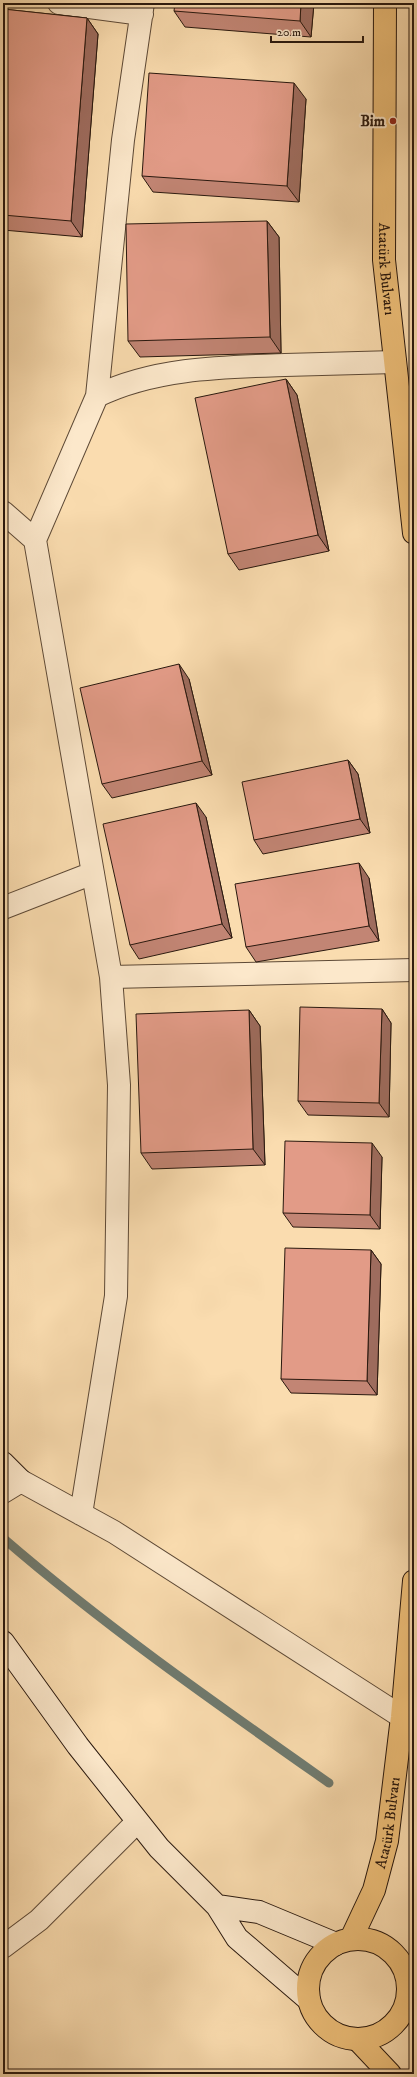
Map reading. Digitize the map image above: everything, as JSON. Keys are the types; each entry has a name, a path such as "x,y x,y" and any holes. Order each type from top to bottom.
{"main road":[{"name":"Atatürk Bulvarı","path":"385,3 384,260 414,532"},
{"name":"Atatürk Bulvarı","path":"344,1941 374,1890 387,1841 402,1717 414,1582"},
{"path":"370,1940 386,1947 400,1960 411,1981 407,2003 400,2018 388,2030 373,2037 357,2039 340,2036 326,2028 315,2015 309,2000 308,1983 313,1967 322,1954 344,1941 370,1940"},
{"path":"357,2039 390,2074"}],"street":[{"path":"59,3 142,9 123,140 97,396 35,540 111,977 119,1085 116,1296 82,1514"},
{"path":"97,396 116,386 156,375 234,366 395,362"},
{"path":"3,512 35,540"},
{"path":"3,908 93,873"},
{"path":"111,977 414,970"},
{"path":"3,1463 12,1487 82,1514 114,1532 402,1717"},
{"path":"3,1642 78,1746 159,1848 217,1906 236,1938 309,2000"},
{"path":"3,1947 39,1920 137,1822"},
{"path":"217,1906 259,1912 344,1941"}],"building":[{"path":"175,3 301,3 300,21 174,11"},
{"path":"3,9 87,18 71,221 3,215"},
{"path":"149,73 294,83 287,186 142,176"},
{"path":"267,221 270,337 128,341 126,224"},
{"path":"286,379 318,535 228,554 195,398"},
{"path":"179,664 202,761 102,784 80,688"},
{"path":"348,760 360,819 254,840 242,782"},
{"path":"196,803 222,924 130,945 103,824"},
{"path":"359,863 369,926 246,947 235,884"},
{"path":"300,1007 382,1009 379,1103 298,1101"},
{"path":"249,1010 253,1149 141,1153 136,1014"},
{"path":"285,1141 372,1143 370,1215 283,1213"},
{"path":"285,1248 371,1250 367,1381 281,1379"}],"waterway":[{"path":"3,1538 82,1603 163,1665 329,1783"}],"place":[{"name":"Bim","path":"393,121"}]}
